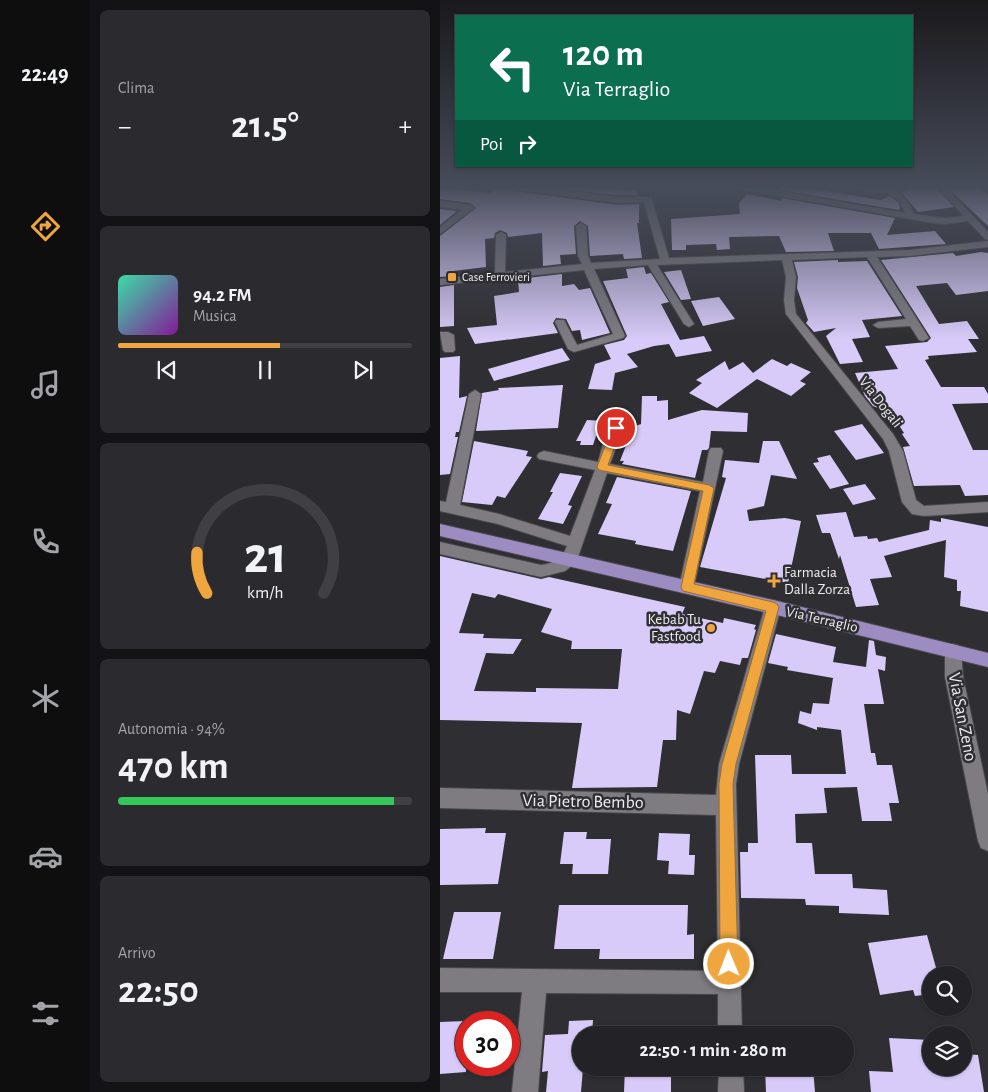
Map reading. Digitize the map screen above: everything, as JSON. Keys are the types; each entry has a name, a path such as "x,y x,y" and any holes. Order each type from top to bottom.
{"main road":[{"name":"Via Terraglio","path":"440,530 773,607 988,660"}],"street":[{"path":"500,275 501,238"},
{"path":"560,322 574,348 619,336 589,265 583,256 582,238"},
{"path":"660,238 665,260"},
{"path":"440,282 589,265 665,260 932,252 988,244"},
{"path":"870,254 923,338"},
{"name":"Via Dogali","path":"786,257 791,277 788,300 791,314 888,437 896,451 913,507 924,511 988,507"},
{"path":"650,261 689,324"},
{"path":"878,325 913,322"},
{"path":"440,336 448,335 448,350"},
{"path":"475,394 446,507 499,519 575,543"},
{"path":"440,548 541,571 561,567 569,560 602,467 620,424"},
{"path":"687,587 716,451"},
{"path":"544,456 709,488"},
{"path":"730,1026 726,805 729,764 773,607"},
{"name":"Via San Zeno","path":"953,651 954,677 988,841"},
{"name":"Via Pietro Bembo","path":"440,798 726,805"},
{"path":"440,980 729,983"},
{"path":"525,1092 535,980"},
{"path":"731,1076 731,1092"}],"building":[{"path":"440,238 494,238 485,239 486,267 453,271 453,276 440,277"},
{"path":"542,238 575,238 576,254 560,255 561,264 543,266"},
{"path":"589,238 639,238 642,258 624,259 623,254 590,256"},
{"path":"672,238 729,238 730,249 717,250 716,244 686,245 686,250 672,250"},
{"path":"780,238 830,238 834,251 786,252"},
{"path":"873,238 941,238 946,244 879,249"},
{"path":"981,252 988,253 988,291 956,295 947,283 916,286 939,324 967,321 979,339 968,339 977,352 928,356 929,359 925,360 941,387 984,387 988,394 988,403 952,404 973,450 988,450 988,495 965,496 960,485 914,486 903,447 910,446 902,434 904,433 887,407 878,408 873,406 865,396 855,373 898,369 885,346 927,342 931,338 881,260 953,253 956,256"},
{"path":"838,260 838,262 867,261 902,316 862,320 870,337 852,339 863,362 840,364 826,336 836,328 814,332 806,323 808,320 797,288 798,277 794,262"},
{"path":"644,267 646,274 651,273 669,302 661,304 680,340 704,336 712,351 676,357 669,344 654,346 627,354 638,367 615,373 612,390 588,389 595,364 611,359 604,345 624,340 627,336 603,281 628,278 626,269"},
{"path":"681,270 691,299 681,300 664,272"},
{"path":"562,274 562,286 574,284 579,290 590,288 610,333 582,340 580,330 572,331 566,319 556,318 553,323 558,333 475,344 467,328 497,325 494,296 519,292 518,279"},
{"path":"454,285 454,326 440,327 440,287"},
{"path":"719,297 735,319 703,326 691,301"},
{"path":"562,348 570,360 494,381 488,369"},
{"path":"460,356 459,398 467,396 459,432 456,432 455,437 458,437 450,474 440,475 440,358"},
{"path":"772,359 787,366 791,363 811,372 800,381 806,384 791,396 757,379 717,408 689,393 702,383 696,380 725,361 729,370 743,362 753,373"},
{"path":"563,385 558,428 476,431 482,393 499,390 498,388"},
{"path":"642,396 657,396 657,401 668,400 668,420 702,410 748,413 747,432 711,431 709,448 702,450 695,478 622,464 624,461 620,461 633,427 641,424"},
{"path":"587,420 604,421 593,445 580,445 581,441 576,441"},
{"path":"862,424 884,453 856,460 834,431"},
{"path":"474,441 528,451 526,456 532,457 505,498 497,496 492,505 462,502"},
{"path":"763,441 779,441 797,479 771,475 764,506 747,510 749,521 785,518 801,521 788,583 700,567 726,478 722,477 725,460 759,463"},
{"path":"830,455 849,484 830,489 813,463 819,462 817,458"},
{"path":"560,473 582,476 568,505 572,506 563,524 538,519 553,492 550,492"},
{"path":"617,477 691,491 673,551 635,544 636,541 598,534 612,504 606,503"},
{"path":"865,484 876,499 853,505 843,489"},
{"path":"846,512 854,537 867,536 868,539 877,538 879,542 929,530 930,520 941,522 941,518 988,527 988,612 960,606 961,591 957,591 957,580 944,577 946,540 884,556 892,577 870,579 879,605 856,607 840,555 839,559 830,533 822,533 816,515"},
{"path":"440,556 541,579 549,577 685,607 682,614 723,623 724,618 756,625 748,658 742,658 740,665 720,661 715,673 704,671 690,714 677,710 676,740 663,740 657,787 572,788 582,723 440,720","holes":["472,593 495,598 498,594 552,609 541,632 572,641 571,649 622,649 618,689 536,688 536,692 474,691 486,653 513,654 522,639 483,638 484,634 459,633"]},
{"path":"776,634 836,647 833,662 866,667 869,640 874,641 876,655 886,657 885,671 878,669 884,704 864,704 871,753 875,753 877,765 892,765 899,803 889,803 892,821 862,821 857,787 824,788 827,813 795,814 796,843 812,843 815,874 852,874 853,888 887,890 889,915 839,913 839,906 806,905 805,899 741,898 740,852 748,852 748,843 758,843 755,755 791,755 792,774 846,774 841,730 817,727 817,730 798,723 800,711 811,714 813,703 829,704 833,678 787,670 788,667 768,663"},
{"path":"486,828 485,833 506,833 498,884 440,885 440,829"},
{"path":"564,832 587,832 586,839 611,839 608,874 572,874 573,864 560,864"},
{"path":"659,833 690,834 689,855 695,855 694,875 668,874 669,861 657,860"},
{"path":"559,905 688,905 687,935 694,934 694,959 599,959 600,949 554,949"},
{"path":"454,912 501,912 493,959 443,959"},
{"path":"927,935 936,966 922,966 922,995 915,996 913,990 880,995 868,943"},
{"path":"593,1020 593,1026 572,1026 572,1076 582,1076 581,1092 546,1092 548,1071 542,1072 545,1035 568,1034 569,1021"},
{"path":"455,1021 455,1073 440,1074 440,1022"},
{"path":"889,1038 922,1040 922,1076 972,1076 972,1055 978,1055 984,1092 871,1092 869,1071 893,1072"},
{"path":"625,1076 671,1076 671,1092 624,1092"},
{"path":"765,1076 814,1076 815,1092 766,1092"}],"place":[{"name":"Case Ferrovieri","path":"452,277"},
{"name":"Farmacia Dalla Zorza","path":"774,581"},
{"name":"Kebab Tu Fastfood","path":"711,628"}],"route":[{"path":"616,428 602,467 709,488 687,587 773,607 729,764 726,784 729,964"}]}
